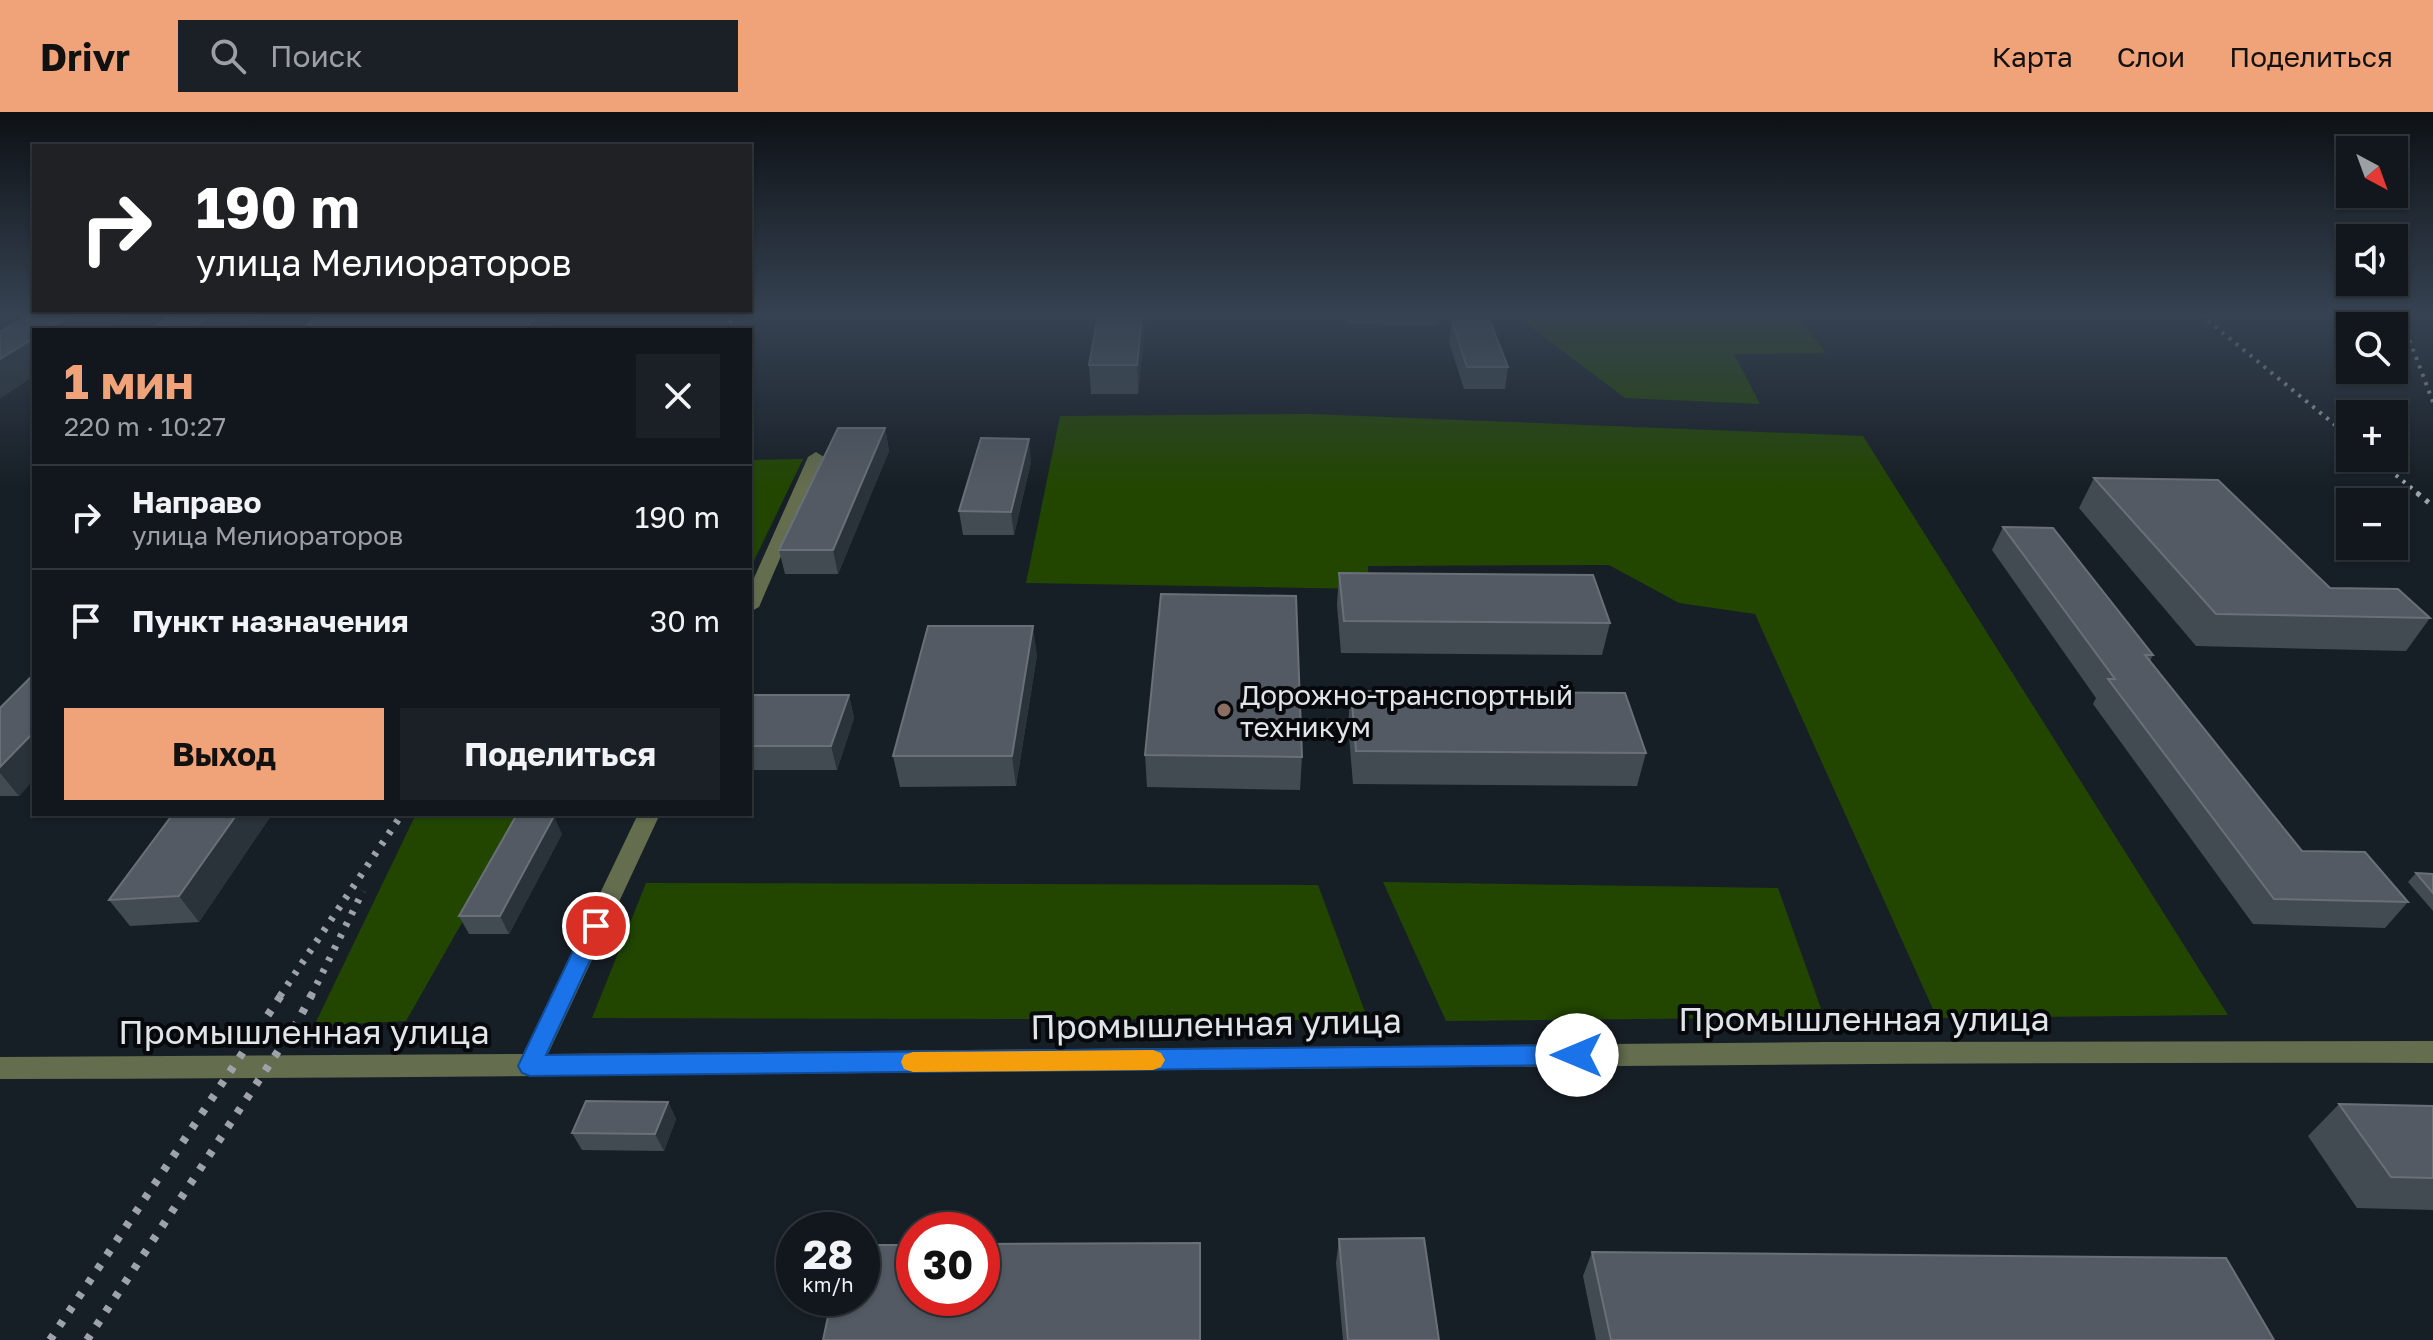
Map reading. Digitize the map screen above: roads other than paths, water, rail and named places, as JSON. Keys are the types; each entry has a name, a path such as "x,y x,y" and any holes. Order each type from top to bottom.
{"street":[{"path":"752,602 816,457"},
{"path":"530,1066 648,816"},
{"name":"Промышленная улица","path":"0,1068 530,1066 1419,1056 2433,1052"}],"railway":[{"path":"2271,372 2336,426"},
{"path":"2422,372 2433,402"},
{"path":"2392,472 2420,495"},
{"path":"2417,493 2433,506"},
{"path":"280,996 401,816"},
{"path":"312,994 363,891"},
{"path":"50,1340 282,994"},
{"path":"87,1340 298,1021 312,994"}],"place":[{"name":"Дорожно-транспортный техникум","path":"1224,710"}]}
